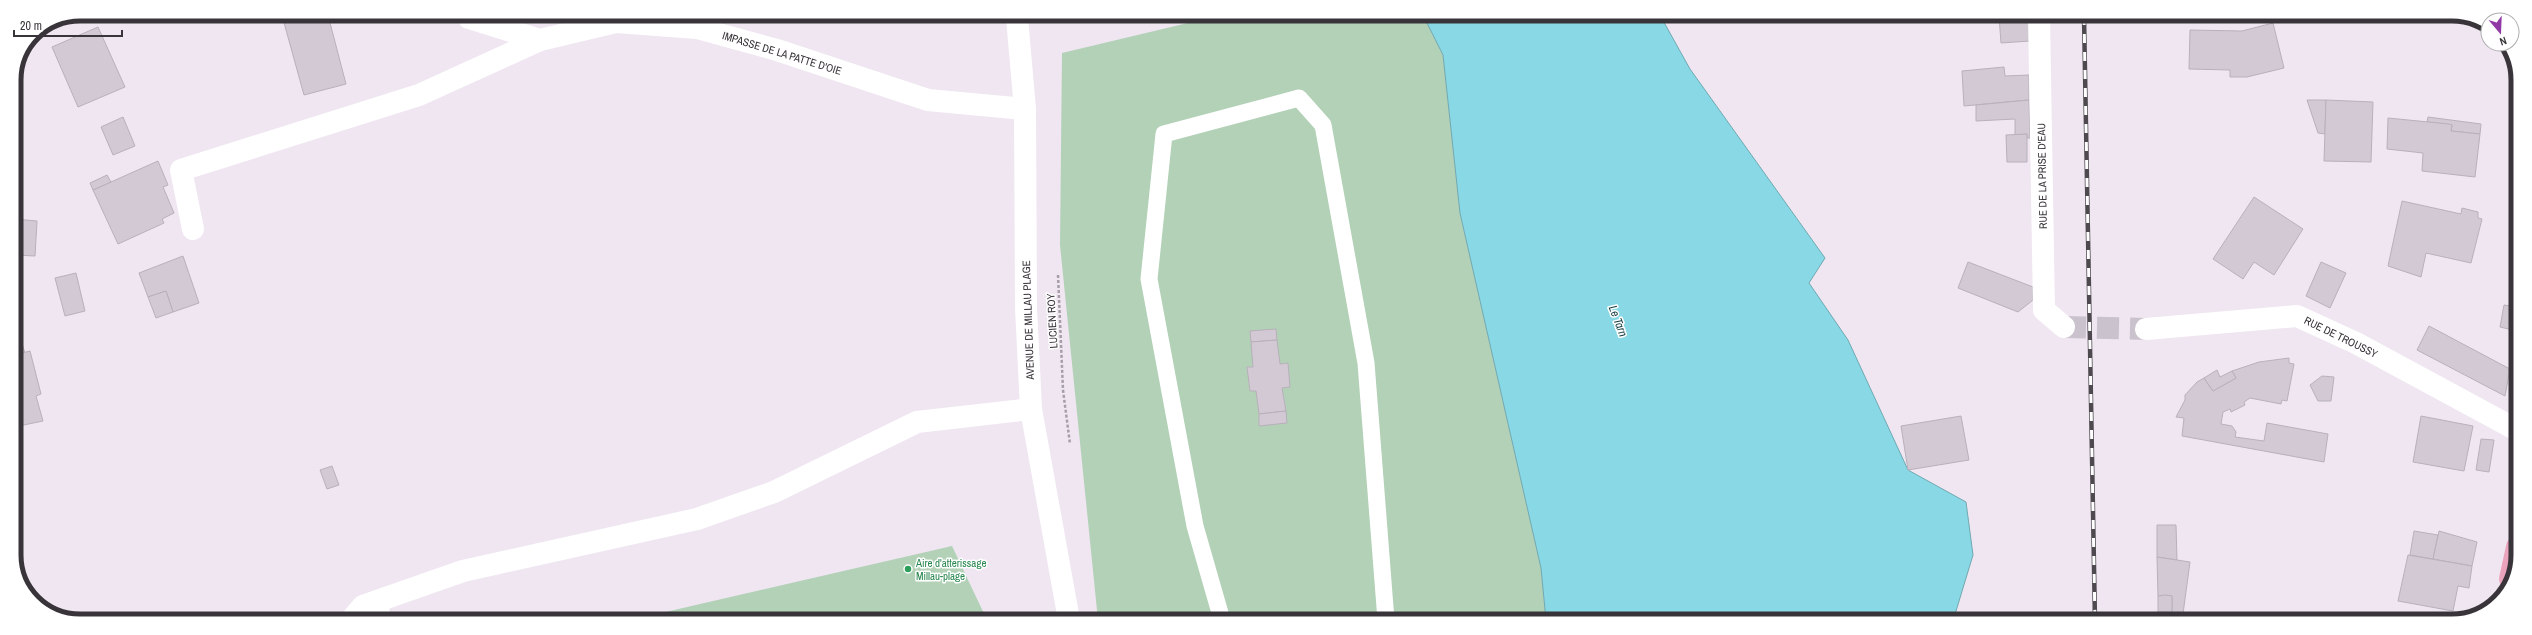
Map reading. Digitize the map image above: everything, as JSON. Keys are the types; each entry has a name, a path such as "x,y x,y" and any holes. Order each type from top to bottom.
{"street":[{"path":"479,21 540,40"},
{"name":"AVENUE DE MILLAU PLAGE","path":"1017,21 1025,109 1026,308 1031,409 1068,614"},
{"name":"RUE DE LA PRISE D'EAU","path":"2039,21 2044,310 2064,327"},
{"name":"IMPASSE DE LA PATTE D'OIE","path":"193,229 181,170 419,95 540,40 616,22 697,28 777,50 928,100 1025,109"},
{"name":"RUE DE TROUSSY","path":"2146,328 2297,316 2356,343 2511,427"},
{"path":"356,614 363,606 381,610 462,571 697,518 774,492 917,422 1031,409"}],"lane":[{"path":"1220,614 1195,526 1149,279 1164,134 1299,98 1323,125 1366,363 1386,614"}],"path":[{"name":"LUCIEN ROY","path":"1058,274 1064,390 1071,452"}],"green space":[{"path":"1196,21 1426,21 1443,55 1460,213 1541,568 1545,614 1097,614 1060,245 1062,53"},
{"name":"Aire d'atterissage Millau-plage","path":"952,546 984,614 657,614"}],"water":[{"name":"Le Tarn","path":"1426,21 1663,21 1690,69 1825,258 1809,283 1848,340 1908,470 1966,502 1973,555 1955,614 1545,614 1541,568 1460,213 1443,55"}],"building":[{"path":"284,21 330,21 346,84 304,95"},
{"path":"1999,21 2029,21 2030,41 2001,43"},
{"path":"2273,23 2284,68 2247,77 2230,77 2230,70 2189,69 2190,30 2242,31"},
{"path":"98,27 125,87 78,107 52,47"},
{"path":"2004,67 2005,76 2029,75 2029,100 1964,106 1962,71"},
{"path":"2029,100 2030,138 2027,138 2027,134 2015,135 2015,119 1976,121 1976,105"},
{"path":"2307,100 2326,100 2325,134 2318,133"},
{"path":"2326,100 2373,102 2371,162 2324,161"},
{"path":"123,117 135,146 113,155 101,127"},
{"path":"2428,117 2481,124 2480,134 2451,131 2452,125 2427,122"},
{"path":"2388,118 2449,124 2452,125 2451,131 2480,134 2475,177 2422,171 2423,153 2387,149"},
{"path":"2027,134 2027,162 2007,162 2006,135"},
{"path":"158,161 168,185 163,187 174,213 162,219 164,223 118,244 93,190"},
{"path":"107,175 111,182 93,190 90,183"},
{"path":"2254,197 2303,229 2274,275 2254,262 2243,279 2213,259"},
{"path":"2402,201 2461,214 2462,208 2478,212 2478,218 2482,219 2471,263 2426,253 2421,277 2388,266"},
{"path":"21,220 37,221 35,256 21,255"},
{"path":"183,256 199,303 173,312 166,291 148,297 139,273"},
{"path":"1968,262 2033,287 2033,300 2018,312 1958,288"},
{"path":"2321,262 2346,273 2330,308 2306,296"},
{"path":"76,273 85,311 65,316 55,278"},
{"path":"166,291 173,312 156,318 148,297"},
{"path":"2504,305 2511,306 2511,330 2500,327"},
{"path":"2429,326 2510,369 2505,396 2417,350"},
{"path":"1276,329 1277,340 1251,342 1250,331"},
{"path":"1277,340 1280,364 1288,363 1290,387 1282,388 1286,411 1259,414 1256,391 1250,391 1247,367 1253,367 1251,342"},
{"path":"21,341 25,353 21,354"},
{"path":"30,351 41,394 36,396 43,421 21,426 21,353"},
{"path":"2289,358 2289,363 2294,364 2287,401 2282,400 2281,404 2250,398 2244,402 2245,405 2231,412 2230,409 2223,412 2221,424 2232,426 2236,432 2235,437 2264,441 2267,423 2328,434 2324,462 2182,436 2184,418 2176,417 2185,400 2185,395 2197,382 2204,378 2213,391 2236,378 2232,371 2259,362"},
{"path":"2217,370 2220,377 2232,371 2236,378 2213,391 2204,378"},
{"path":"2322,376 2334,377 2331,401 2318,401 2310,385"},
{"path":"1286,411 1287,423 1259,426 1259,414"},
{"path":"1961,416 1969,460 1908,470 1901,426"},
{"path":"2421,416 2473,426 2464,471 2413,462"},
{"path":"2481,439 2494,440 2489,472 2476,470"},
{"path":"332,466 339,485 327,489 320,470"},
{"path":"2157,525 2176,525 2177,560 2157,557"},
{"path":"2414,531 2438,535 2433,559 2410,555"},
{"path":"2439,531 2477,542 2472,566 2433,559"},
{"path":"2408,555 2472,566 2469,588 2458,586 2453,611 2398,601"},
{"path":"2157,557 2190,562 2183,614 2158,614 2158,612 2172,612 2172,596 2158,596"},
{"path":"2158,596 2172,596 2172,612 2158,612"}],"tunnel":[{"path":"2064,327 2146,329"}],"railway":[{"path":"2084,21 2095,614"}],"place":[{"name":"Aire d'atterissage Millau-plage","path":"908,569"}]}
